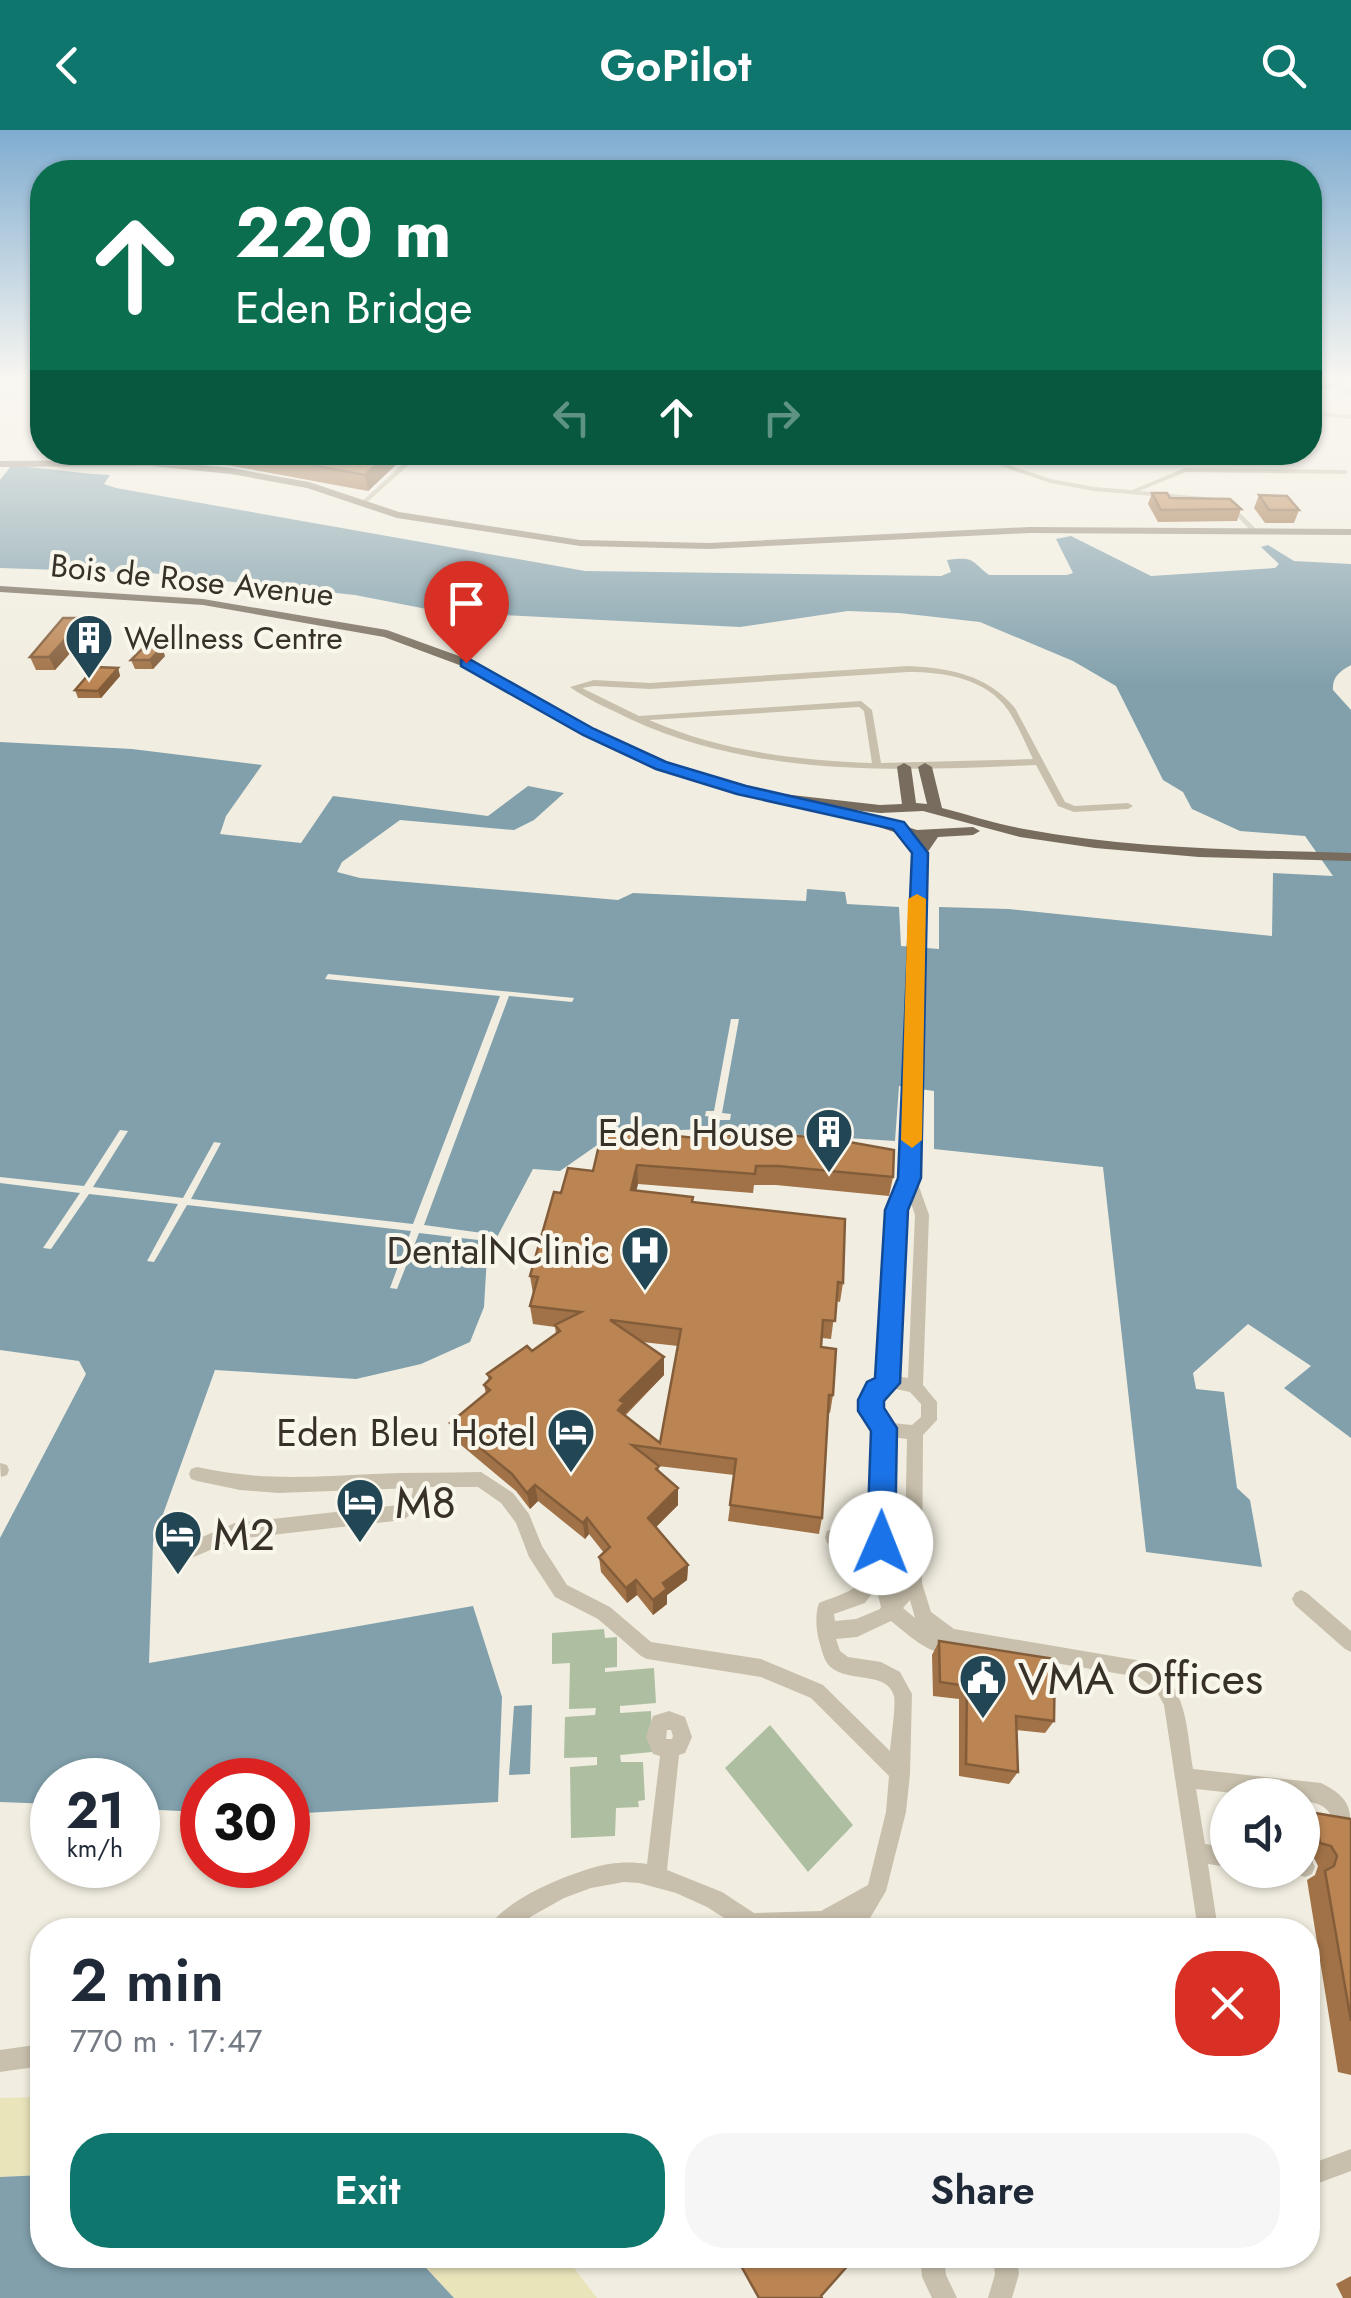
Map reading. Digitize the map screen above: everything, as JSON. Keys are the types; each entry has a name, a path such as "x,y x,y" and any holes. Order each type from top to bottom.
{"main road":[{"path":"295,482 397,516 549,541 631,546 770,544 1029,530 1351,532"},
{"name":"Bois de Rose Avenue","path":"0,589 203,602 386,634 466,663 588,732 661,765 742,790 904,818"},
{"path":"904,767 904,818 920,853"},
{"path":"920,853 938,822 925,767"},
{"path":"904,818 938,822"},
{"path":"904,818 1164,850 1351,857"}],"street":[{"path":"361,505 386,482"},
{"path":"1064,482 1212,499 1231,507 1254,532"},
{"path":"1130,492 1155,482"},
{"path":"1040,762 904,767 792,760 722,749 636,718 574,688 594,683 650,686 908,669 948,672 985,684 1000,694 1040,762 1059,800 1068,807 1128,806"},
{"path":"636,718 861,704 868,710 877,765"},
{"path":"915,1387 922,1215 910,1178 920,853"},
{"path":"887,1383 896,1210 910,1178"},
{"path":"887,1383 915,1387 929,1402 931,1412 923,1428 904,1434 884,1428 871,1411 871,1400 876,1390 887,1383"},
{"path":"884,1428 879,1570 890,1610 930,1641 983,1653 1070,1656"},
{"path":"915,1432 913,1583 924,1618 952,1637 1142,1668 1158,1678 1173,1705 1207,1918"},
{"path":"197,1474 238,1484 287,1488 481,1479 507,1498 523,1519 535,1552 561,1591 604,1613 648,1650 761,1668 817,1691 900,1774"},
{"path":"175,1557 235,1531 403,1512 418,1498 422,1483"},
{"path":"833,1537 913,1546"},
{"path":"859,1918 876,1891 896,1812 903,1694 898,1680 885,1673 838,1662 827,1650 825,1609 859,1597 879,1570"},
{"path":"825,1631 857,1628 890,1610 913,1583"},
{"path":"1301,1599 1351,1643"},
{"path":"656,1878 670,1749"},
{"path":"1184,1778 1321,1792 1341,1809 1347,1832"},
{"path":"1199,1853 1210,1855"},
{"path":"511,1918 581,1882 626,1872 700,1892 741,1918"},
{"path":"828,1918 876,1891"},
{"path":"0,2061 30,2057"},
{"path":"1320,2172 1351,2160"},
{"path":"933,2268 946,2298"},
{"path":"1000,2298 1006,2268"}],"green space":[{"path":"604,1629 605,1638 617,1637 617,1667 605,1668 605,1672 654,1668 656,1703 620,1706 620,1713 651,1711 652,1752 620,1755 621,1762 643,1762 645,1800 638,1801 639,1807 616,1808 615,1836 571,1838 570,1767 597,1765 597,1757 564,1758 565,1717 595,1715 596,1708 569,1709 570,1663 552,1664 552,1633"},
{"path":"770,1725 853,1825 808,1872 725,1768"}],"sand":[{"path":"30,2097 30,2176 0,2177 0,2098"},
{"path":"426,2268 574,2268 597,2298 454,2298"}],"water":[{"path":"0,482 105,482 116,488 585,571 941,576 951,572 947,560 963,559 972,561 989,575 1067,575 1073,573 1056,539 1071,536 1151,576 1275,568 1279,564 1261,547 1268,545 1294,561 1351,564 1351,665 1338,675 1333,690 1351,710 1351,1438 1284,1388 1311,1366 1248,1324 1193,1373 1196,1389 1224,1392 1237,1488 1250,1500 1262,1567 1146,1552 1103,1167 934,1149 934,1091 899,1086 895,1141 709,1129 616,1132 560,1171 533,1169 487,1256 484,1307 470,1342 421,1364 356,1379 215,1370 153,1542 149,1663 473,1606 502,1697 498,1802 310,1813 310,1758 180,1758 180,1811 160,1810 160,1758 30,1758 30,1803 0,1802 0,1538 86,1374 79,1361 0,1350 0,742 132,749 262,765 226,816 220,834 301,843 333,796 488,816 528,786 564,793 534,820 514,830 400,820 342,862 337,872 360,878 618,900 633,893 806,901 807,889 845,892 847,904 899,907 901,946 939,949 939,907 1009,909 1272,936 1273,873 1333,876 1305,836 1240,831 1192,809 1183,792 1163,780 1116,686 1073,661 980,622 848,611 740,627 442,612 355,595 150,573 0,568"},
{"path":"532,1705 530,1774 509,1775 514,1706"},
{"path":"30,2176 30,2268 426,2268 454,2298 0,2298 0,2177"}],"pier":[{"path":"328,974 574,998 572,1002 509,996 424,1225 497,1235 495,1242 419,1233 397,1289 390,1288 411,1231 187,1205 154,1262 147,1261 178,1204 89,1194 51,1249 43,1248 80,1193 0,1183 0,1177 84,1186 120,1130 128,1131 93,1187 183,1198 214,1142 221,1143 191,1199 413,1224 500,996 325,979"},
{"path":"731,1019 739,1019 722,1113 731,1114 730,1120 720,1120 718,1129 709,1129 711,1117 705,1116 706,1111 714,1111"}],"building":[{"path":"1152,493 1167,493 1170,498 1230,499 1241,509 1161,510"},
{"path":"1259,495 1287,496 1299,510 1269,510"},
{"path":"63,618 84,618 49,657 30,657"},
{"path":"145,646 162,647 150,660 131,660"},
{"path":"95,667 118,668 98,691 75,690"},
{"path":"603,1128 695,1138 696,1134 718,1133 772,1143 774,1134 809,1137 809,1133 849,1137 849,1142 894,1150 893,1177 778,1166 756,1166 755,1174 637,1165 631,1190 693,1197 692,1202 845,1219 843,1283 838,1282 835,1321 823,1320 821,1347 836,1349 833,1395 829,1395 822,1518 730,1505 736,1459 632,1445 659,1466 656,1469 678,1488 648,1518 688,1565 663,1583 667,1589 653,1600 636,1580 626,1588 599,1557 610,1547 587,1518 583,1523 535,1485 527,1493 512,1474 450,1423 490,1390 484,1385 491,1378 487,1374 527,1346 532,1351 560,1331 555,1325 581,1312 530,1306 538,1277 530,1276 554,1192 561,1193 568,1168 593,1171","holes":["610,1320 681,1329 660,1443 618,1410 624,1403 620,1400 664,1357"]},
{"name":"VMA Offices","path":"939,1641 1055,1659 1054,1721 1016,1716 1018,1772 966,1764 967,1686 940,1682"},
{"path":"1320,1814 1351,1819 1351,2021 1325,1871 1334,1866 1337,1856 1331,1846 1320,1843"},
{"path":"742,2268 846,2268 822,2298 759,2298"}],"slow traffic":[{"path":"912,1140 917,899"}],"place":[{"name":"Wellness Centre","path":"89,680"},
{"name":"Eden House","path":"829,1174"},
{"name":"DentalNClinic","path":"645,1292"},
{"name":"Eden Bleu Hotel","path":"571,1474"},
{"name":"M8","path":"360,1544"},
{"name":"M2","path":"178,1576"},
{"name":"VMA Offices","path":"983,1720"}],"route":[{"path":"466,663 588,732 661,765 716,784 898,826 920,853 910,1178 896,1210 887,1383 876,1390 871,1400 871,1411 884,1428 881,1543"}]}
